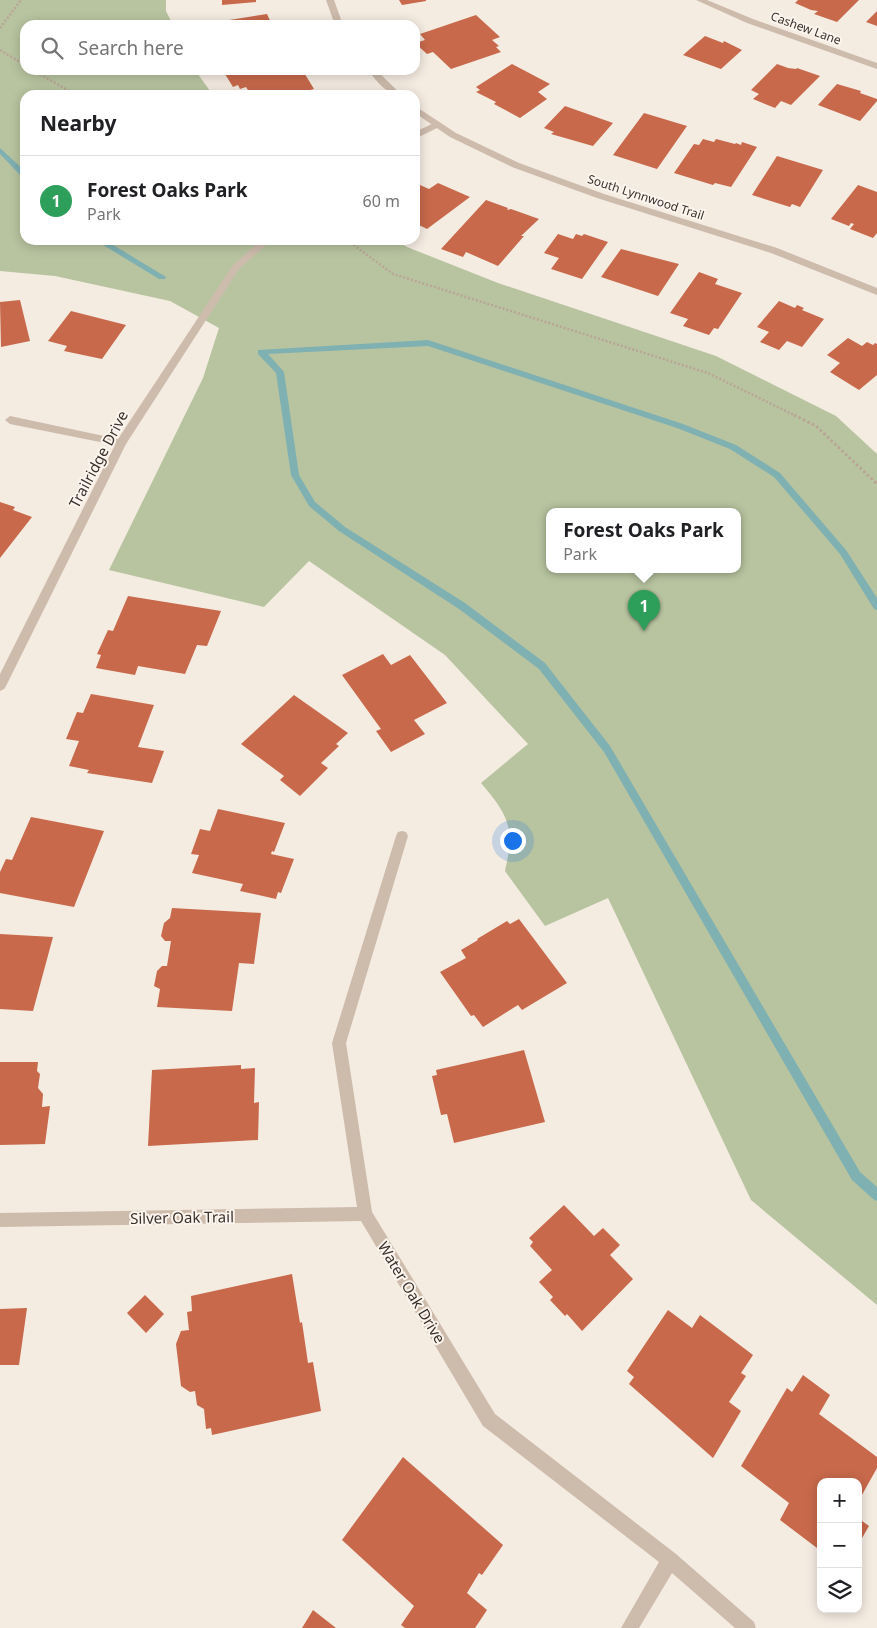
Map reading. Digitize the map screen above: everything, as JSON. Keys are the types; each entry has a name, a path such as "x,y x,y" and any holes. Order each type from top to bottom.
{"street":[{"path":"330,0 337,20"},
{"name":"Cashew Lane","path":"700,0 750,21 877,66"},
{"path":"376,75 392,90"},
{"name":"South Lynnwood Trail","path":"420,112 436,125 502,160 654,214 742,239 834,273 877,292"},
{"path":"420,133 436,125"},
{"name":"Trailridge Drive","path":"0,686 121,443 236,267 261,245"},
{"path":"10,420 121,443"},
{"name":"Water Oak Drive","path":"402,836 339,1043 365,1214 489,1420 670,1560 748,1628"},
{"name":"Silver Oak Trail","path":"0,1220 365,1214"},
{"path":"629,1628 670,1560"}],"path":[{"path":"0,28 21,0"},
{"path":"0,50 20,62"},
{"path":"42,75 67,90"},
{"path":"354,245 393,274 708,373 816,426 877,484"}],"green space":[{"path":"0,0 166,0 166,11 170,20 20,20 20,75 199,75 209,90 20,90 20,245 404,245 498,283 716,356 836,416 877,454 877,1305 751,1200 608,898 545,926 505,871 509,844 507,823 504,814 481,783 528,744 445,655 309,561 264,607 109,570 203,378 219,328 170,301 55,276 0,271"}],"building":[{"path":"222,0 256,0 256,2 222,5"},
{"path":"399,0 426,0 426,1 402,5"},
{"path":"798,0 859,0 837,22 814,14 818,11 795,3"},
{"path":"877,11 877,26 866,22"},
{"path":"267,14 270,20 229,20"},
{"path":"476,15 500,37 492,40 499,46 496,47 501,52 451,69 433,52 427,54 420,48 420,42 425,40 420,34"},
{"path":"705,36 723,43 724,41 742,50 721,69 683,55"},
{"path":"512,64 550,84 538,92 547,99 520,118 494,104 496,102 476,92 480,90 476,87"},
{"path":"777,64 788,68 797,68 820,76 791,105 781,101 775,108 753,99 759,94 751,90"},
{"path":"226,75 305,75 314,89 248,90 246,87 240,89 238,85 233,87"},
{"path":"837,84 861,91 860,93 877,99 860,121 818,105"},
{"path":"565,106 613,123 593,146 551,134 554,132 544,128"},
{"path":"644,113 687,126 657,169 613,155"},
{"path":"703,139 714,142 716,139 741,145 742,142 757,147 731,187 715,183 713,185 674,173 694,144 699,145"},
{"path":"777,156 823,170 800,207 792,204 790,207 752,195"},
{"path":"438,183 470,197 427,229 420,226 420,185 429,189"},
{"path":"858,185 877,192 877,233 873,238 850,229 854,224 851,223 849,226 831,219"},
{"path":"486,200 508,208 507,210 511,209 539,219 521,236 524,236 498,266 466,252 463,257 441,249"},
{"path":"558,234 573,239 576,234 582,236 584,234 608,242 582,279 551,269 559,258 544,253"},
{"path":"621,249 679,264 658,296 601,277"},
{"path":"699,272 718,279 715,284 742,293 718,329 714,328 709,335 683,326 688,319 670,313"},
{"path":"20,300 30,341 1,347 0,302"},
{"path":"779,301 795,308 797,305 804,308 802,310 824,319 802,347 787,341 779,350 760,342 769,332 757,327"},
{"path":"71,311 126,325 102,359 64,351 67,346 48,341"},
{"path":"848,338 862,346 867,342 873,345 877,344 877,375 859,390 830,372 840,363 827,355"},
{"path":"0,502 15,507 13,510 32,517 0,558"},
{"path":"128,596 221,611 207,646 197,645 185,674 138,666 135,675 96,668 101,655 97,654 108,630 113,631"},
{"path":"383,654 391,665 410,655 447,703 414,720 425,734 391,752 376,731 381,729 342,675"},
{"path":"91,694 154,705 138,747 164,751 152,783 87,773 89,770 69,766 79,741 66,739 77,712 83,713"},
{"path":"294,695 348,733 336,744 339,746 321,763 328,768 300,796 280,780 284,776 241,744"},
{"path":"218,809 285,823 274,852 272,851 271,854 294,859 281,893 278,892 276,899 240,891 243,884 192,873 199,855 191,854 200,829 210,831"},
{"path":"31,817 104,831 74,907 0,893 0,872 6,859 12,860"},
{"path":"172,908 261,913 254,964 239,963 232,1011 157,1007 160,989 154,986 157,971 162,966 167,966 171,941 165,941 161,936 164,923 170,918"},
{"path":"519,919 567,983 522,1010 518,1005 483,1027 474,1015 471,1016 440,972 466,958 461,950 477,939 507,921 510,924"},
{"path":"0,934 53,937 33,1011 0,1009"},
{"path":"524,1050 545,1122 454,1143 447,1114 441,1115 432,1076 437,1075 436,1070"},
{"path":"0,1062 38,1062 37,1071 40,1074 38,1088 43,1094 42,1107 50,1106 45,1144 0,1145"},
{"path":"241,1065 241,1069 255,1068 254,1103 259,1102 258,1140 148,1146 152,1070"},
{"path":"564,1205 594,1236 603,1228 620,1245 610,1255 633,1279 582,1331 567,1314 565,1316 550,1300 553,1297 539,1282 552,1270 530,1246 533,1242 529,1238"},
{"path":"292,1274 308,1363 313,1362 321,1411 212,1435 211,1428 206,1429 204,1409 197,1405 195,1391 190,1392 181,1386 176,1344 181,1331 189,1330 187,1312 192,1311 191,1296"},
{"path":"145,1295 164,1314 146,1333 127,1313"},
{"path":"27,1308 19,1365 0,1365 0,1309"},
{"path":"668,1310 692,1328 700,1315 753,1355 741,1373 746,1376 729,1402 741,1411 713,1458 629,1384 634,1377 627,1371"},
{"path":"803,1375 830,1395 819,1414 877,1457 877,1468 862,1495 862,1478 817,1478 817,1548 780,1520 789,1503 741,1466 787,1388 792,1392"},
{"path":"403,1457 503,1545 482,1575 479,1573 467,1593 487,1610 475,1628 405,1628 401,1625 414,1606 342,1540"},
{"path":"862,1521 869,1526 862,1538"},
{"path":"313,1610 336,1628 302,1628"}],"waterway":[{"path":"0,150 20,170"},
{"path":"108,245 162,277"},
{"path":"877,606 843,552 777,475 733,447 680,426 428,343 261,352 280,372 295,475 312,504 342,529 462,606 542,666 607,749 856,1176 877,1195"}],"place":[{"name":"Forest Oaks Park","path":"644,631"}]}
